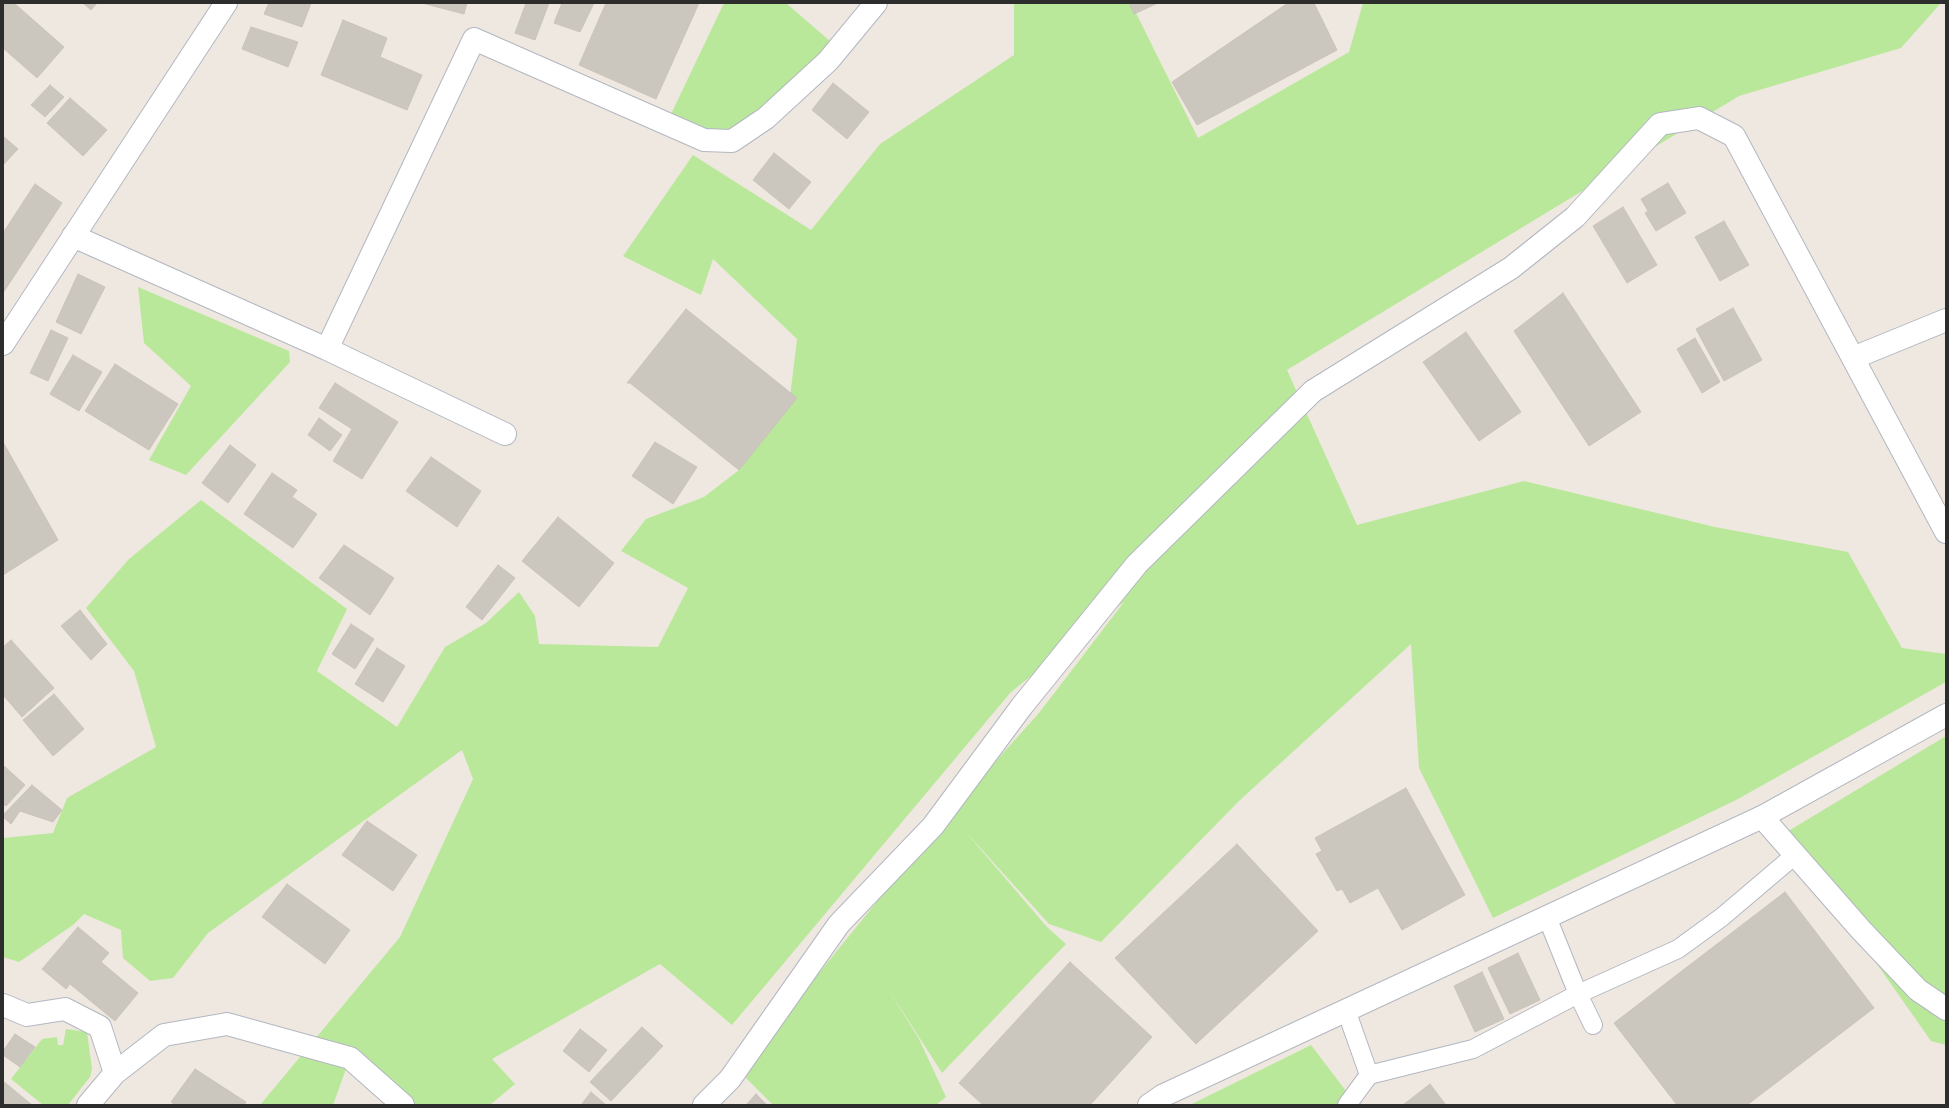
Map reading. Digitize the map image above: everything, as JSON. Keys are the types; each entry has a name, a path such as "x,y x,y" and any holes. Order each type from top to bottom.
{"street":[{"path":"3,344 226,3"},
{"path":"327,349 474,39 704,140 732,141 766,118 828,61 876,3"},
{"path":"704,1105 730,1079 839,924 933,826 1022,706 1137,564 1313,391 1511,268 1575,217 1660,124 1699,118 1734,136 1946,532"},
{"path":"73,236 327,349 505,434"},
{"path":"1853,358 1946,320"},
{"path":"1149,1105 1162,1096 1762,817 1946,715"},
{"path":"1762,817 1861,930 1918,990 1946,1010"},
{"path":"3,1005 27,1015 66,1009 100,1027 115,1073"},
{"path":"88,1105 115,1073 164,1035 227,1024 350,1058 403,1105"}],"lane":[{"path":"1347,1105 1369,1075 1473,1049 1578,994 1678,949 1722,917 1795,855"},
{"path":"1547,917 1578,994 1593,1025"},
{"path":"1346,1010 1369,1075"}],"green space":[{"path":"724,3 786,3 838,48 766,118 704,140 671,114"},
{"path":"1014,3 1131,3 1198,138 1349,52 1363,3 1941,3 1901,48 1739,96 1287,370 1357,525 1524,481 1715,527 1848,552 1902,648 1946,654 1946,682 1738,799 1493,918 1419,768 1411,644 1239,801 1101,942 1049,924 964,830 1047,927 1066,944 942,1073 887,987 919,1039 946,1097 936,1105 773,1105 746,1078 762,1043 949,813 1039,713 1124,602 1011,692 732,1025 660,964 492,1059 515,1084 490,1105 402,1105 350,1058 333,1105 260,1105 400,937 473,779 462,750 208,933 173,978 150,981 123,958 121,930 84,914 73,925 19,962 3,957 3,838 53,833 67,798 156,747 134,671 86,608 129,559 201,500 347,609 317,671 397,727 445,647 486,623 519,592 535,616 539,644 658,647 688,588 621,551 646,519 704,497 739,470 789,405 797,339 713,259 701,295 623,256 693,155 811,230 880,144 1014,55"},
{"path":"138,287 289,351 290,362 186,475 149,460 191,386 144,343"},
{"path":"1946,736 1946,1045 1931,1041 1785,833"},
{"path":"66,1029 87,1032 92,1069 90,1077 68,1105 43,1105 11,1079 42,1039 57,1037 58,1045 63,1045"},
{"path":"1311,1045 1346,1091 1343,1105 1190,1105"}],"building":[{"path":"3,3 14,3 64,47 37,78 3,48"},
{"path":"83,3 97,3 91,10"},
{"path":"269,3 311,3 302,27 264,14"},
{"path":"422,3 467,3 464,14"},
{"path":"526,3 549,3 535,40 515,33"},
{"path":"562,3 594,3 580,32 554,23"},
{"path":"606,3 699,3 656,99 579,65"},
{"path":"1129,3 1158,3 1134,14"},
{"path":"1288,3 1314,3 1337,50 1197,125 1172,82"},
{"path":"343,20 387,38 380,57 422,75 407,110 321,75"},
{"path":"251,27 298,42 288,67 242,49"},
{"path":"833,83 869,112 847,139 812,110"},
{"path":"50,85 64,97 45,117 31,105"},
{"path":"70,98 107,130 83,156 47,123"},
{"path":"3,136 18,149 3,165"},
{"path":"774,153 811,182 789,209 753,180"},
{"path":"1668,183 1686,213 1656,231 1645,213 1648,211 1641,199"},
{"path":"35,184 62,203 3,293 3,233"},
{"path":"1623,207 1657,265 1627,283 1593,226"},
{"path":"1724,221 1749,265 1720,281 1695,237"},
{"path":"78,274 105,287 81,334 56,322"},
{"path":"1563,293 1641,412 1589,446 1514,331"},
{"path":"1733,308 1762,360 1724,381 1696,329"},
{"path":"686,309 797,398 739,470 630,383 627,383"},
{"path":"51,330 68,338 48,381 30,373"},
{"path":"1466,332 1521,412 1479,441 1423,362"},
{"path":"1695,338 1720,382 1702,393 1677,349"},
{"path":"73,355 102,372 79,411 50,394"},
{"path":"115,364 178,404 149,450 85,411"},
{"path":"335,383 398,422 362,479 333,461 352,429 319,408"},
{"path":"319,418 342,435 330,451 308,435"},
{"path":"3,442 58,540 3,575"},
{"path":"655,442 697,467 673,504 632,476"},
{"path":"230,445 256,465 228,503 202,483"},
{"path":"431,457 481,491 457,527 406,491"},
{"path":"272,473 297,490 292,497 317,514 293,548 244,514"},
{"path":"558,517 614,563 579,607 522,561"},
{"path":"344,545 394,578 370,615 319,578"},
{"path":"498,565 515,578 482,620 466,607"},
{"path":"80,610 107,644 91,660 61,626"},
{"path":"351,624 374,639 355,669 332,654"},
{"path":"11,640 54,688 22,717 3,695 3,647"},
{"path":"377,648 405,666 383,702 355,684"},
{"path":"54,694 84,729 53,756 23,720"},
{"path":"3,765 25,785 6,806 3,804"},
{"path":"32,785 62,810 53,822 20,811 11,824 3,817 3,815"},
{"path":"1406,788 1465,895 1402,930 1378,888 1350,903 1342,889 1337,891 1316,854 1322,851 1315,838"},
{"path":"367,821 417,855 393,891 342,855"},
{"path":"1237,844 1318,931 1196,1044 1115,958"},
{"path":"287,884 350,930 325,964 262,917"},
{"path":"1785,892 1874,1008 1747,1105 1677,1105 1614,1023"},
{"path":"78,927 109,953 101,962 138,993 115,1021 70,984 66,989 42,969"},
{"path":"1518,953 1540,1000 1510,1014 1488,968"},
{"path":"1070,962 1152,1037 1090,1105 983,1105 959,1083"},
{"path":"1482,972 1504,1019 1475,1032 1454,986"},
{"path":"642,1027 663,1046 611,1101 590,1082"},
{"path":"580,1029 607,1050 589,1072 563,1051"},
{"path":"15,1034 35,1047 20,1067 3,1055 3,1051"},
{"path":"195,1069 246,1102 244,1105 175,1105 171,1102"},
{"path":"3,1081 32,1105 3,1105"},
{"path":"1430,1084 1446,1105 1403,1105"},
{"path":"591,1092 606,1105 581,1105"},
{"path":"756,1094 767,1105 746,1105"}]}
